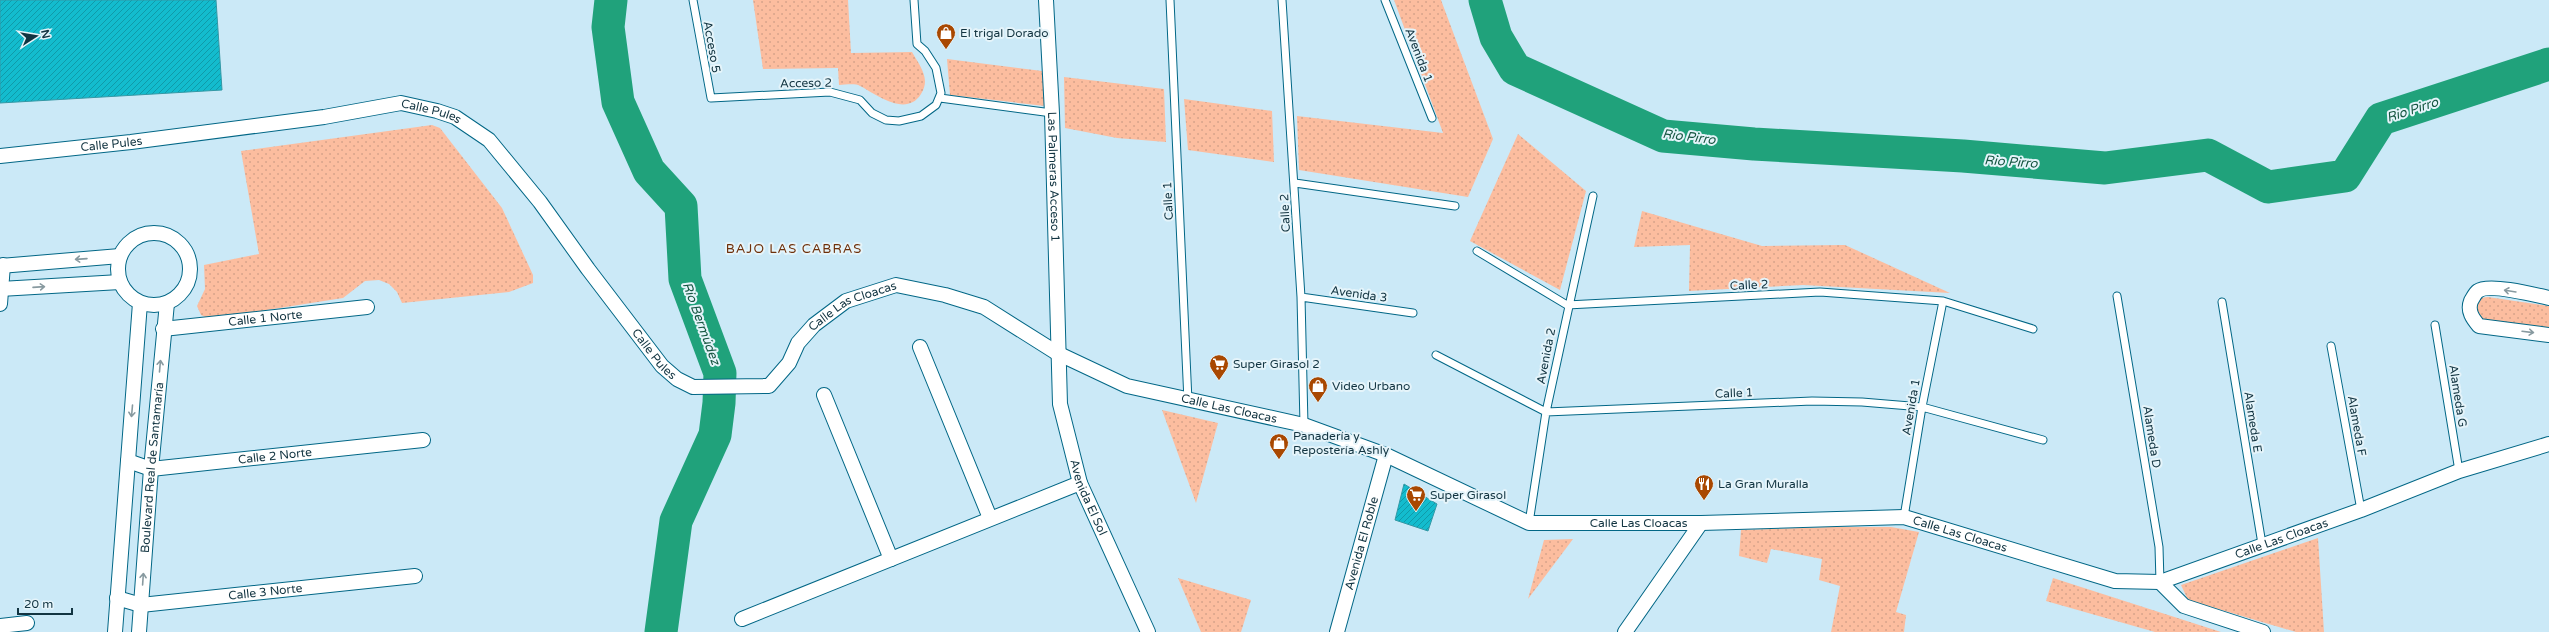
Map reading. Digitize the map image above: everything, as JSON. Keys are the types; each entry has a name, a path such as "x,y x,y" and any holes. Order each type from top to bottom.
{"street":[{"name":"Las Palmeras Acceso 1","path":"1046,0 1052,113 1057,353"},
{"name":"Calle Pules","path":"0,156 146,140 324,117 401,103 455,117 489,140 540,202 588,269 662,366 677,379 693,387 753,387"},
{"path":"158,233 169,236 179,243 186,253 190,264 189,276 185,287 177,296 167,303 158,305 140,303 125,290 120,282 118,265 120,256 130,242 146,234 158,233"},
{"path":"0,304 1,266 120,256"},
{"path":"0,289 120,282"},
{"name":"Calle Las Cloacas","path":"753,387 769,386 780,375 798,344 814,325 846,301 896,285 945,294 984,307 1057,353 1127,386 1188,401 1304,425 1386,455 1529,523 1701,524 1904,517 2115,581 2160,582 2262,544 2361,510 2459,471 2549,444"},
{"path":"2549,298 2489,288 2479,290 2470,302 2470,312 2479,326 2549,335"},
{"name":"Boulevard Real de Santamaría","path":"115,632 140,303"},
{"name":"Boulevard Real de Santamaría","path":"139,632 151,469 163,329 167,303"},
{"name":"Calle 1 Norte","path":"163,329 368,307"},
{"path":"920,347 990,518"},
{"name":"Avenida El Sol","path":"1057,353 1060,404 1080,483 1148,632"},
{"path":"824,395 891,559"},
{"name":"Calle 2 Norte","path":"128,461 151,469 423,440"},
{"name":"Avenida El Roble","path":"1336,632 1386,455"},
{"path":"742,619 1080,483"},
{"path":"1625,632 1701,524"},
{"name":"Calle 3 Norte","path":"118,598 141,605 415,576"},
{"path":"2160,582 2184,606 2263,632"},
{"path":"0,626 27,623"}],"lane":[{"name":"Acceso 5","path":"693,0 710,98"},
{"path":"914,0 917,44 925,51 936,68 940,98 1052,113"},
{"name":"Calle 1","path":"1170,0 1188,401"},
{"name":"Calle 2","path":"1282,0 1295,183 1301,297 1304,425"},
{"name":"Avenida 1","path":"1386,0 1432,118"},
{"name":"Acceso 2","path":"710,98 830,92 860,100 872,113 886,120 899,121 922,116 936,105 940,98"},
{"path":"1295,183 1455,206"},
{"name":"Avenida 2","path":"1529,523 1546,412 1567,305 1593,196"},
{"path":"1477,251 1567,305"},
{"name":"Calle 2","path":"1567,305 1820,292 1943,302 2033,329"},
{"name":"Alameda D","path":"2117,296 2159,547 2160,582"},
{"name":"Avenida 3","path":"1301,297 1413,313"},
{"name":"Avenida 1","path":"1904,517 1922,407 1943,302"},
{"name":"Alameda E","path":"2222,302 2262,544"},
{"name":"Alameda G","path":"2435,325 2459,471"},
{"name":"Alameda F","path":"2331,346 2361,510"},
{"name":"Calle 1","path":"1436,355 1546,412 1812,401 1862,402 1922,407 2043,440"}],"shaded area":[{"path":"753,0 848,0 851,53 912,52 921,67 925,78 924,88 921,94 915,101 907,104 899,104 882,98 858,85 839,85 838,68 763,69"},
{"path":"1394,0 1441,0 1493,139 1468,197 1299,170 1297,116 1443,133"},
{"path":"947,59 1042,71 1045,106 950,95"},
{"path":"1064,77 1164,89 1166,142 1117,138 1065,128"},
{"path":"1184,99 1272,111 1274,162 1188,150"},
{"path":"432,125 440,128 502,208 533,275 533,283 509,292 402,303 397,292 389,284 379,280 365,281 343,298 210,319 201,315 197,306 205,289 204,265 259,254 241,151"},
{"path":"1518,134 1586,191 1560,290 1470,241"},
{"path":"1642,211 1762,246 1845,245 1950,293 1803,285 1689,291 1690,245 1634,247"},
{"path":"2488,297 2549,306 2549,330 2484,321 2475,309 2480,298"},
{"path":"1162,410 1218,423 1196,503"},
{"path":"1830,527 1891,527 1919,532 1896,612 1906,615 1904,632 1831,632 1840,586 1819,580 1822,559 1771,549 1767,563 1739,556 1741,530"},
{"path":"2318,538 2324,632 2296,632 2188,600 2181,585"},
{"path":"1573,539 1528,599 1544,540"},
{"path":"1178,578 1251,600 1241,632 1201,632"},
{"path":"2053,578 2221,632 2155,632 2046,601"}],"building":[{"path":"0,0 216,0 222,90 0,103"},
{"name":"Super Girasol","path":"1404,484 1437,504 1428,531 1395,520"}],"waterway":[{"name":"Río Bermúdez","path":"611,0 608,27 618,102 649,171 681,206 685,279 720,373 719,403 715,435 676,521 661,632"},
{"name":"Rio Pirro","path":"1485,0 1496,37 1515,69 1663,136 1754,144 1963,156 2105,168 2208,155 2268,187 2345,176 2381,119 2549,64"}],"place":[{"name":"El trigal Dorado","path":"946,50"},
{"name":"Super Girasol 2","path":"1219,381"},
{"name":"Video Urbano","path":"1318,403"},
{"name":"Panadería y Repostería Ashly","path":"1279,460"},
{"name":"La Gran Muralla","path":"1704,501"},
{"name":"Super Girasol","path":"1416,512"}],"district":[{"name":"BAJO LAS CABRAS","path":"794,248"}]}
